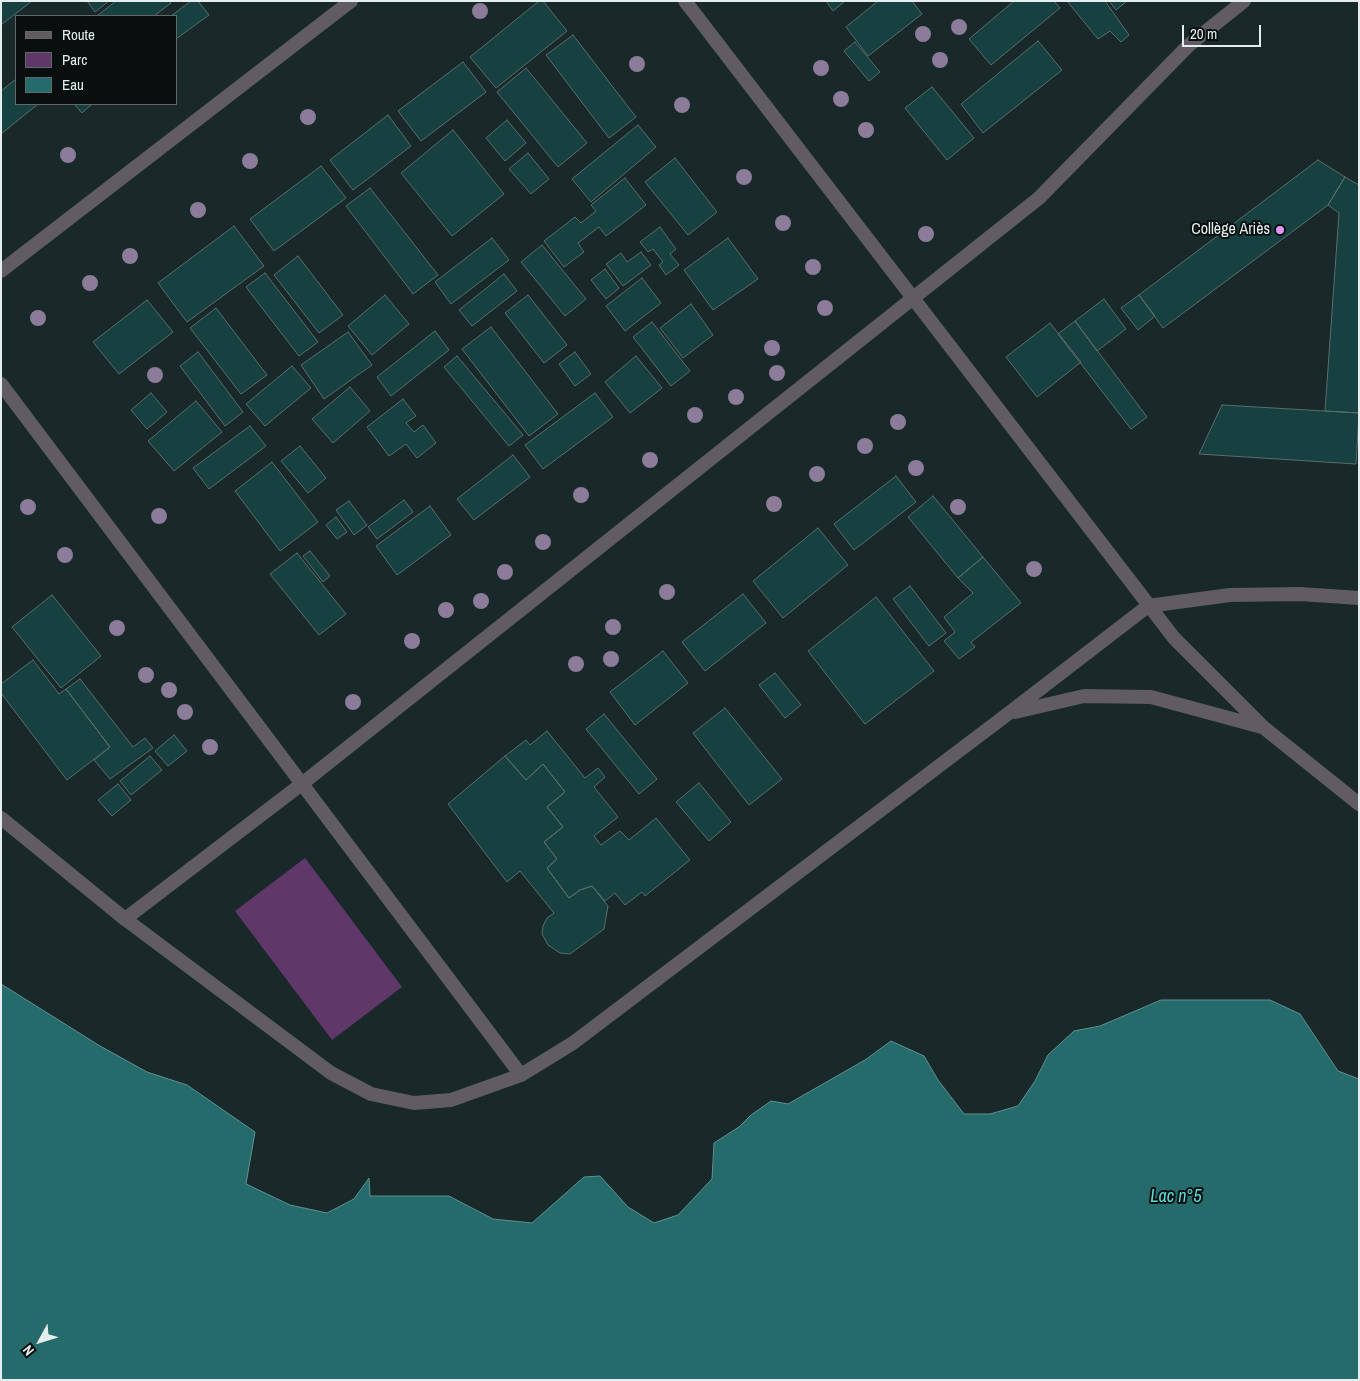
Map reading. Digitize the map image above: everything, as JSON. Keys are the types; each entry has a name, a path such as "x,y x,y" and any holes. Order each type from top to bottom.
{"street":[{"path":"1,271 351,1"},
{"path":"685,1 1174,638 1264,727 1359,804"},
{"path":"125,919 303,783 1039,198 1189,44 1244,1"},
{"path":"1,384 521,1075"},
{"path":"1,818 125,919 331,1073 371,1094 414,1103 451,1100 521,1075 573,1043 1009,714 1148,606 1230,596 1300,594 1359,598"},
{"path":"1009,714 1084,696 1151,697 1264,727"}],"green space":[{"path":"305,858 402,987 332,1040 235,911"}],"water":[{"name":"Lac n°5","path":"1,984 100,1046 147,1072 187,1085 255,1132 246,1184 290,1205 327,1213 354,1199 369,1178 370,1196 449,1196 493,1219 532,1223 584,1177 600,1176 628,1207 654,1223 678,1215 712,1179 714,1143 739,1127 751,1115 771,1101 788,1104 865,1060 891,1041 924,1056 938,1080 964,1114 990,1114 1018,1106 1035,1081 1048,1055 1074,1031 1100,1026 1161,1000 1270,1000 1300,1014 1338,1071 1359,1079 1359,1380 1,1380"}],"building":[{"path":"1,1 32,1 1,25"},
{"path":"87,1 109,1 95,12"},
{"path":"116,1 169,1 171,3 155,15 98,15"},
{"path":"191,1 198,1 209,15 178,38 178,15 172,15"},
{"path":"539,1 543,1 567,31 496,88 470,57"},
{"path":"826,1 845,1 833,11"},
{"path":"878,1 912,1 922,14 868,56 846,27"},
{"path":"1014,1 1054,1 1060,8 991,65 969,39"},
{"path":"1067,1 1105,1 1129,35 1121,42 1110,31 1098,39"},
{"path":"1109,1 1127,1 1116,10"},
{"path":"573,35 636,117 609,138 546,55"},
{"path":"1038,41 1062,70 983,133 961,104"},
{"path":"855,42 880,72 869,81 844,51"},
{"path":"463,62 486,92 421,141 398,111"},
{"path":"526,68 587,143 558,167 497,92"},
{"path":"15,80 15,105 37,105 1,134 1,91"},
{"path":"932,87 974,138 947,160 905,108"},
{"path":"75,105 91,105 82,113"},
{"path":"388,115 411,146 353,190 330,160"},
{"path":"507,120 526,143 505,161 486,138"},
{"path":"638,125 656,147 591,202 572,179"},
{"path":"453,130 504,194 452,236 401,173"},
{"path":"528,153 549,179 531,194 509,169"},
{"path":"675,158 717,212 688,235 645,182"},
{"path":"1318,160 1345,177 1328,205 1163,328 1139,295"},
{"path":"321,166 346,198 274,251 250,219"},
{"path":"1345,177 1359,185 1359,413 1325,411 1339,213 1328,205"},
{"path":"625,178 646,205 606,236 599,227 578,243 584,252 564,267 544,241 575,217 581,223 596,211 591,205"},
{"path":"370,188 438,275 413,294 346,206"},
{"path":"234,226 264,266 187,322 158,283"},
{"path":"660,227 676,249 670,254 679,265 666,275 659,265 663,262 653,249 648,252 640,242"},
{"path":"492,238 509,260 451,304 435,282"},
{"path":"728,238 758,279 713,310 684,270"},
{"path":"542,245 586,299 565,316 521,262"},
{"path":"641,252 651,265 623,286 606,264 621,253 627,262"},
{"path":"298,256 343,315 319,333 274,275"},
{"path":"605,269 619,288 606,299 591,280"},
{"path":"265,273 318,342 299,356 246,287"},
{"path":"504,274 517,291 472,326 459,310"},
{"path":"642,278 661,303 625,331 606,306"},
{"path":"385,295 409,324 372,355 348,326"},
{"path":"528,295 567,345 544,363 505,313"},
{"path":"1139,295 1155,316 1138,330 1121,308"},
{"path":"1104,299 1126,329 1097,351 1075,321"},
{"path":"147,300 173,332 119,374 93,342"},
{"path":"691,304 713,335 683,358 660,328"},
{"path":"216,308 267,375 241,394 190,328"},
{"path":"1075,321 1147,417 1131,429 1058,334"},
{"path":"652,322 690,371 671,386 633,337"},
{"path":"1050,323 1081,362 1037,397 1006,357"},
{"path":"491,327 558,414 529,436 462,349"},
{"path":"435,331 449,350 391,396 377,377"},
{"path":"348,332 372,365 324,399 301,365"},
{"path":"198,352 243,412 225,426 180,366"},
{"path":"575,352 591,374 575,386 559,364"},
{"path":"457,356 523,435 509,446 444,367"},
{"path":"636,356 662,388 630,413 605,382"},
{"path":"292,366 311,388 265,426 246,404"},
{"path":"350,387 370,411 333,443 312,419"},
{"path":"151,393 167,412 147,429 131,410"},
{"path":"595,393 613,417 543,469 525,445"},
{"path":"403,399 416,416 406,423 414,432 423,425 436,443 417,458 406,444 389,456 367,427"},
{"path":"196,401 222,432 174,471 148,441"},
{"path":"1222,405 1359,413 1356,464 1199,454"},
{"path":"250,426 266,446 209,489 193,468"},
{"path":"300,446 326,478 308,493 281,461"},
{"path":"513,455 530,477 474,520 457,499"},
{"path":"272,462 318,522 280,551 235,491"},
{"path":"896,476 916,502 854,550 834,524"},
{"path":"933,496 983,557 958,578 908,517"},
{"path":"404,500 413,512 377,539 368,527"},
{"path":"349,501 367,525 354,535 336,510"},
{"path":"430,506 451,535 397,575 376,546"},
{"path":"336,517 347,532 337,539 326,525"},
{"path":"818,528 848,565 783,618 753,581"},
{"path":"310,551 330,576 323,582 303,556"},
{"path":"297,553 346,614 319,635 270,574"},
{"path":"983,557 1021,603 971,642 975,647 959,659 944,641 955,632 944,617 973,593 958,578"},
{"path":"910,586 946,633 929,646 893,599"},
{"path":"743,594 766,623 705,671 682,642"},
{"path":"52,595 101,656 61,688 12,627"},
{"path":"876,597 934,671 865,724 808,651"},
{"path":"663,651 688,683 635,725 610,692"},
{"path":"33,660 59,694 66,689 110,747 67,780 1,693 1,684"},
{"path":"775,673 801,705 785,718 759,685"},
{"path":"80,679 133,747 145,738 153,748 110,779 94,760 110,747 66,689"},
{"path":"725,708 782,779 749,805 693,733"},
{"path":"604,714 657,779 639,794 586,729"},
{"path":"547,731 585,778 598,768 605,777 594,787 618,817 594,836 601,845 620,831 629,840 656,818 690,860 645,896 642,892 625,905 615,893 605,901 592,886 580,890 569,898 547,868 557,859 544,842 563,827 547,807 565,792 543,764 526,780 505,756 526,740 530,745"},
{"path":"174,735 187,751 168,766 155,751"},
{"path":"150,756 162,770 131,795 120,781"},
{"path":"505,756 526,780 543,764 565,792 547,807 563,827 544,842 557,859 547,868 569,898 580,890 592,886 608,906 604,929 570,954 560,953 548,945 542,934 543,926 547,918 554,913 520,871 507,882 448,804"},
{"path":"699,783 731,822 709,841 676,802"},
{"path":"118,784 131,800 112,816 98,800"}],"place":[{"name":"Collège Ariès","path":"1280,230"}]}
